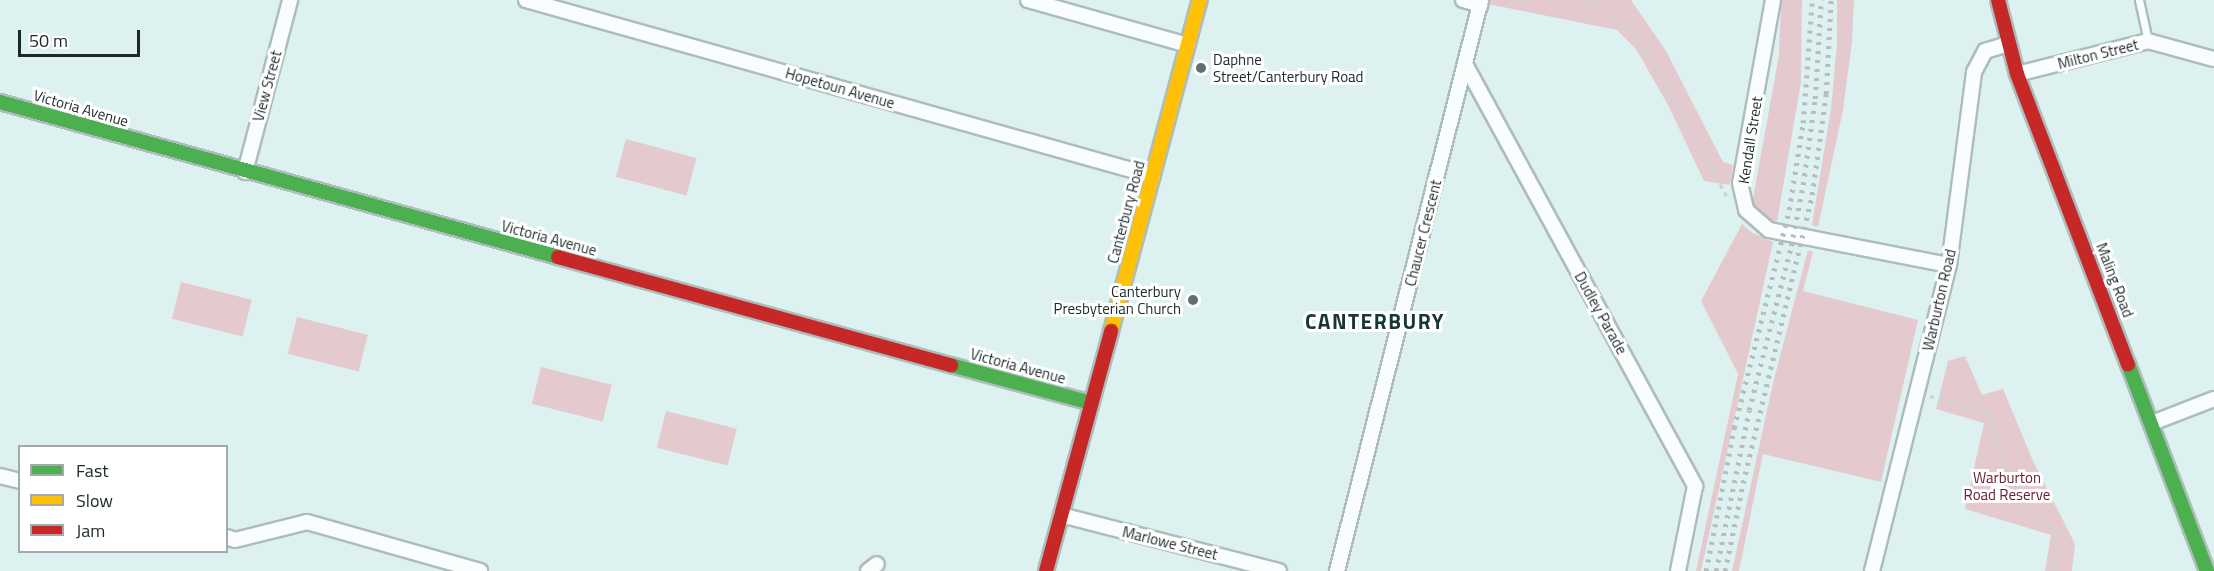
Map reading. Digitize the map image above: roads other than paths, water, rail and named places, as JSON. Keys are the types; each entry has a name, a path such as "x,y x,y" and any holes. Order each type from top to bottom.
{"street":[{"name":"View Street","path":"245,172 290,0"},
{"name":"Hopetoun Avenue","path":"526,0 1153,176"},
{"path":"1028,0 1188,45"},
{"name":"Canterbury Road","path":"1046,571 1200,0"},
{"path":"1463,0 1480,2"},
{"name":"Kendall Street","path":"1773,0 1740,183 1746,210 1769,230 1949,265"},
{"name":"Maling Road","path":"1998,0 2017,74 2207,571"},
{"name":"Chaucer Crescent","path":"1337,571 1480,2"},
{"name":"Milton Street","path":"2017,74 2148,41 2214,59"},
{"name":"Warburton Road","path":"1872,571 1949,265 1974,72 1985,51 2008,44"},
{"name":"Dudley Parade","path":"1465,64 1695,486 1678,571"},
{"name":"Victoria Avenue","path":"0,102 245,172 1091,403"},
{"path":"2152,423 2214,399"},
{"path":"0,476 18,480"},
{"name":"Marlowe Street","path":"1061,515 1279,571"},
{"path":"228,538 235,540 307,522 480,571"}],"lane":[{"path":"2139,0 2148,41"}],"railway":[{"path":"1706,571 1734,428 1789,210 1803,123 1812,0"},
{"path":"1716,571 1749,410 1791,246 1803,185 1815,99 1821,0"},
{"path":"1725,571 1743,483 1812,195 1826,94 1831,0"}],"place":[{"name":"Daphne Street/Canterbury Road","path":"1201,68"},
{"name":"Canterbury Presbyterian Church","path":"1193,300"}],"district":[{"name":"CANTERBURY","path":"1375,321"}],"park label":[{"name":"Warburton Road Reserve","path":"2007,486"}]}
